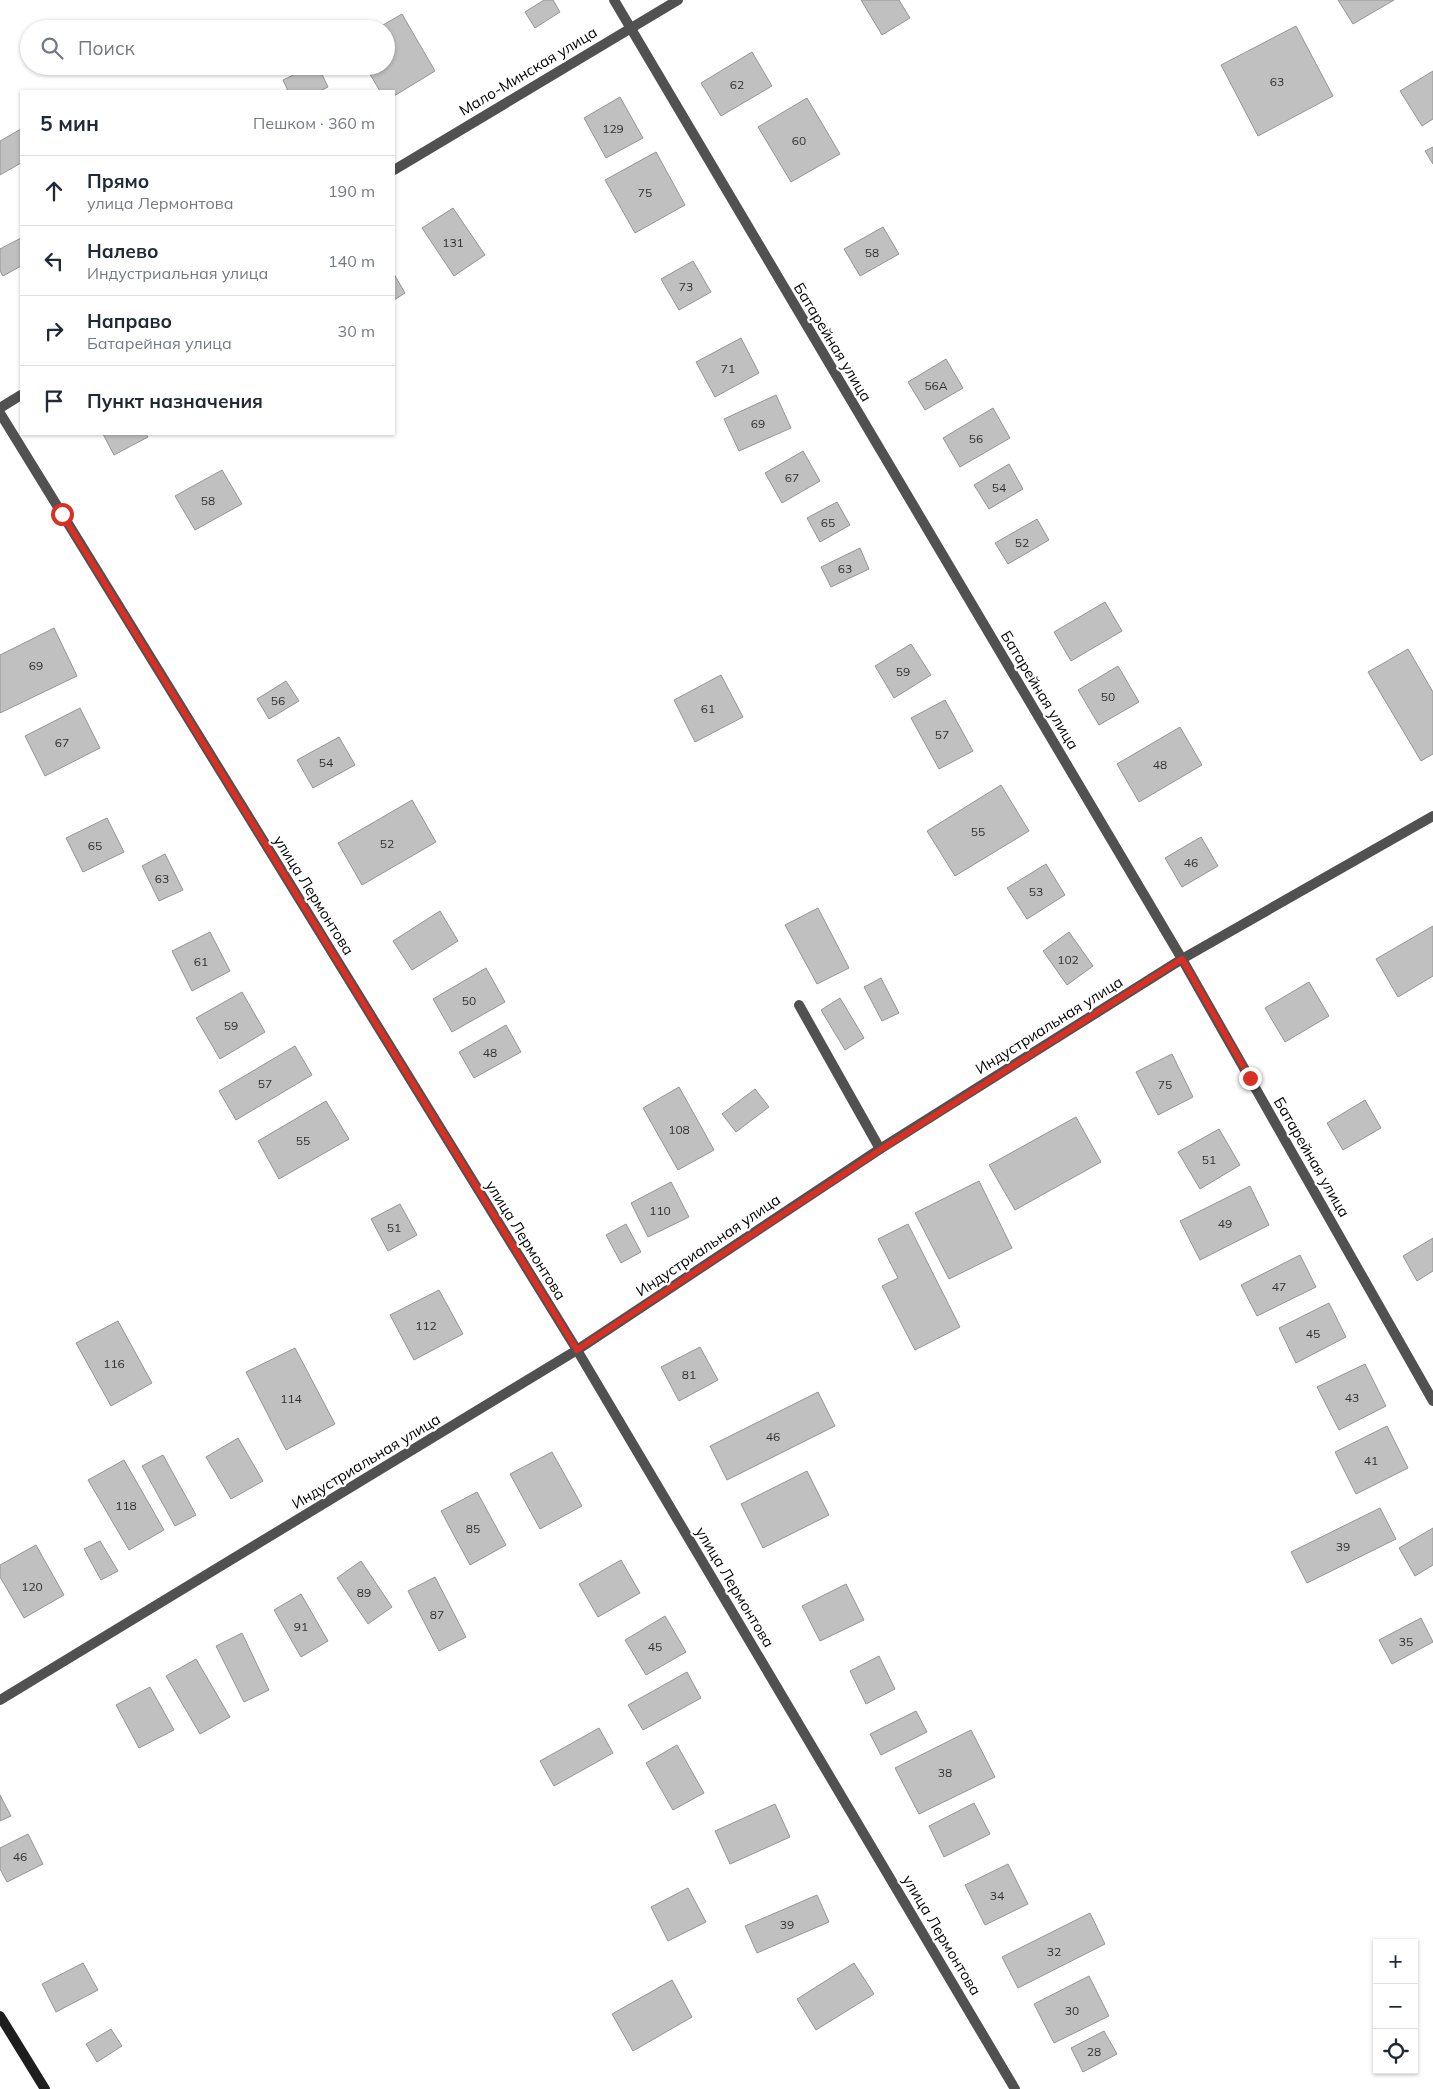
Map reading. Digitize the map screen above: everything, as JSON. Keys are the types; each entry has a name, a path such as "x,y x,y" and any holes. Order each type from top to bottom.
{"street":[{"name":"Батарейная улица","path":"614,0 1182,959 1433,1401"},
{"name":"Мало-Минская улица","path":"395,169 678,0"},
{"path":"0,408 20,396"},
{"name":"улица Лермонтова","path":"0,413 577,1350 1015,2089"},
{"name":"Индустриальная улица","path":"0,1700 577,1350 880,1150 1182,959 1433,816"},
{"path":"800,1005 880,1150"},
{"path":"0,2016 45,2089"}],"building":[{"path":"544,0 553,0 560,12 535,28 525,12"},
{"path":"861,0 899,0 910,18 882,35"},
{"path":"1338,0 1394,0 1353,24"},
{"path":"402,14 435,71 395,95 395,90 379,90 370,75 395,75 395,20 392,20"},
{"path":"1296,26 1333,96 1258,136 1221,65"},
{"path":"752,52 772,86 721,116 701,83"},
{"path":"1433,71 1433,119 1422,126 1400,91"},
{"path":"293,75 322,75 328,87 322,90 288,90 283,80"},
{"path":"620,97 643,138 606,158 584,118"},
{"path":"807,98 840,154 791,182 758,127"},
{"path":"20,130 20,164 0,175 0,141"},
{"path":"1433,147 1433,164 1425,151"},
{"path":"656,152 685,205 635,233 605,180"},
{"path":"453,208 485,255 454,276 422,228"},
{"path":"883,227 899,254 860,276 844,249"},
{"path":"20,239 20,267 3,276 0,271 0,249"},
{"path":"693,261 711,292 679,310 661,279"},
{"path":"395,276 405,293 395,299"},
{"path":"741,338 759,373 715,397 696,362"},
{"path":"946,359 963,388 925,410 908,382"},
{"path":"776,395 791,428 739,451 724,419"},
{"path":"993,408 1010,438 960,467 943,438"},
{"path":"104,435 147,435 148,437 114,455"},
{"path":"803,451 820,481 782,503 765,473"},
{"path":"1009,464 1023,489 989,509 974,485"},
{"path":"222,470 242,504 195,530 175,496"},
{"path":"837,502 850,525 820,542 807,518"},
{"path":"1037,519 1049,540 1008,564 995,543"},
{"path":"860,548 869,569 831,587 821,567"},
{"path":"1105,602 1122,631 1071,661 1054,632"},
{"path":"54,628 77,676 0,713 0,655"},
{"path":"911,644 931,675 894,698 875,666"},
{"path":"1408,649 1433,692 1433,754 1421,761 1368,672"},
{"path":"1118,666 1139,702 1099,725 1078,690"},
{"path":"721,675 743,717 695,742 674,700"},
{"path":"286,681 299,701 269,719 257,699"},
{"path":"945,700 973,751 939,769 911,718"},
{"path":"80,708 100,748 45,776 25,736"},
{"path":"1180,727 1202,765 1139,802 1117,764"},
{"path":"339,737 355,765 313,788 297,760"},
{"path":"1001,785 1029,831 955,876 927,831"},
{"path":"412,800 436,842 362,885 338,843"},
{"path":"107,818 124,852 83,872 66,838"},
{"path":"1201,837 1218,866 1182,887 1165,858"},
{"path":"165,854 183,890 159,901 142,866"},
{"path":"1046,864 1065,895 1027,919 1007,888"},
{"path":"818,908 849,968 817,984 785,925"},
{"path":"440,911 458,941 412,970 393,941"},
{"path":"1433,926 1433,976 1398,997 1376,959"},
{"path":"210,932 230,971 192,991 172,951"},
{"path":"1069,932 1093,966 1067,985 1043,951"},
{"path":"486,968 505,1002 452,1032 433,999"},
{"path":"881,978 899,1013 882,1021 864,987"},
{"path":"1309,982 1329,1016 1285,1042 1265,1008"},
{"path":"242,992 265,1032 220,1059 196,1018"},
{"path":"840,998 864,1038 845,1050 821,1010"},
{"path":"506,1025 521,1052 474,1078 459,1052"},
{"path":"295,1046 312,1075 236,1120 219,1091"},
{"path":"1172,1054 1193,1097 1158,1115 1136,1072"},
{"path":"679,1087 714,1150 678,1170 643,1108"},
{"path":"755,1089 769,1107 736,1132 722,1114"},
{"path":"1365,1100 1381,1128 1343,1150 1327,1123"},
{"path":"326,1101 349,1139 279,1179 258,1141"},
{"path":"1076,1117 1101,1162 1015,1210 989,1165"},
{"path":"1219,1129 1240,1165 1200,1189 1178,1152"},
{"path":"979,1181 1012,1248 949,1279 915,1213"},
{"path":"671,1182 689,1217 648,1237 631,1203"},
{"path":"1250,1186 1269,1225 1200,1260 1180,1221"},
{"path":"400,1204 417,1235 388,1251 371,1219"},
{"path":"626,1224 641,1252 621,1263 606,1235"},
{"path":"908,1224 960,1327 915,1350 882,1286 898,1278 878,1239"},
{"path":"1433,1238 1433,1271 1417,1281 1403,1256"},
{"path":"1300,1255 1316,1287 1257,1316 1241,1285"},
{"path":"439,1290 463,1334 414,1360 390,1315"},
{"path":"1329,1303 1346,1337 1296,1363 1279,1328"},
{"path":"118,1321 152,1383 111,1406 76,1343"},
{"path":"700,1347 718,1380 679,1401 661,1367"},
{"path":"295,1348 335,1424 286,1450 246,1372"},
{"path":"1365,1364 1386,1406 1339,1430 1317,1387"},
{"path":"818,1392 835,1426 727,1480 710,1446"},
{"path":"1387,1426 1408,1468 1356,1494 1335,1452"},
{"path":"238,1438 263,1481 231,1499 206,1457"},
{"path":"552,1452 582,1506 540,1529 510,1474"},
{"path":"163,1455 196,1515 175,1526 142,1466"},
{"path":"124,1460 164,1530 129,1550 88,1480"},
{"path":"807,1471 829,1515 763,1548 741,1504"},
{"path":"477,1492 506,1545 470,1565 441,1511"},
{"path":"1380,1508 1396,1539 1307,1583 1291,1552"},
{"path":"1433,1528 1433,1565 1415,1576 1399,1548"},
{"path":"100,1541 118,1571 101,1580 84,1549"},
{"path":"36,1545 64,1595 24,1618 0,1577 0,1565"},
{"path":"621,1560 640,1593 598,1617 579,1584"},
{"path":"361,1561 392,1607 368,1624 337,1578"},
{"path":"435,1577 466,1637 439,1651 408,1591"},
{"path":"846,1584 864,1620 820,1641 802,1606"},
{"path":"301,1594 328,1641 301,1657 274,1610"},
{"path":"665,1616 686,1652 646,1675 625,1640"},
{"path":"1421,1618 1433,1642 1392,1664 1379,1640"},
{"path":"242,1633 269,1690 244,1702 216,1646"},
{"path":"879,1656 895,1689 866,1704 850,1671"},
{"path":"196,1659 230,1717 200,1734 166,1676"},
{"path":"687,1672 701,1698 643,1730 628,1705"},
{"path":"150,1687 174,1730 139,1748 116,1705"},
{"path":"916,1711 927,1732 881,1755 870,1734"},
{"path":"599,1728 613,1753 554,1786 540,1761"},
{"path":"971,1730 995,1777 919,1814 895,1768"},
{"path":"677,1745 704,1793 673,1810 646,1763"},
{"path":"0,1795 11,1816 0,1821"},
{"path":"974,1803 990,1834 944,1857 929,1826"},
{"path":"775,1804 790,1837 730,1864 715,1831"},
{"path":"28,1834 43,1864 7,1882 0,1869 0,1848"},
{"path":"1008,1864 1028,1904 985,1925 965,1885"},
{"path":"688,1888 706,1922 668,1941 651,1907"},
{"path":"817,1895 829,1922 757,1953 745,1926"},
{"path":"1090,1913 1105,1944 1018,1988 1002,1957"},
{"path":"83,1963 98,1990 56,2012 42,1984"},
{"path":"854,1963 874,1994 816,2030 797,1999"},
{"path":"1089,1976 1109,2016 1054,2043 1034,2004"},
{"path":"672,1980 692,2017 633,2051 612,2014"},
{"path":"111,2029 122,2046 97,2062 86,2044"},
{"path":"1104,2031 1117,2054 1083,2072 1071,2048"}],"route":[{"path":"62,514 577,1350 880,1150 1182,959 1250,1078"}]}
